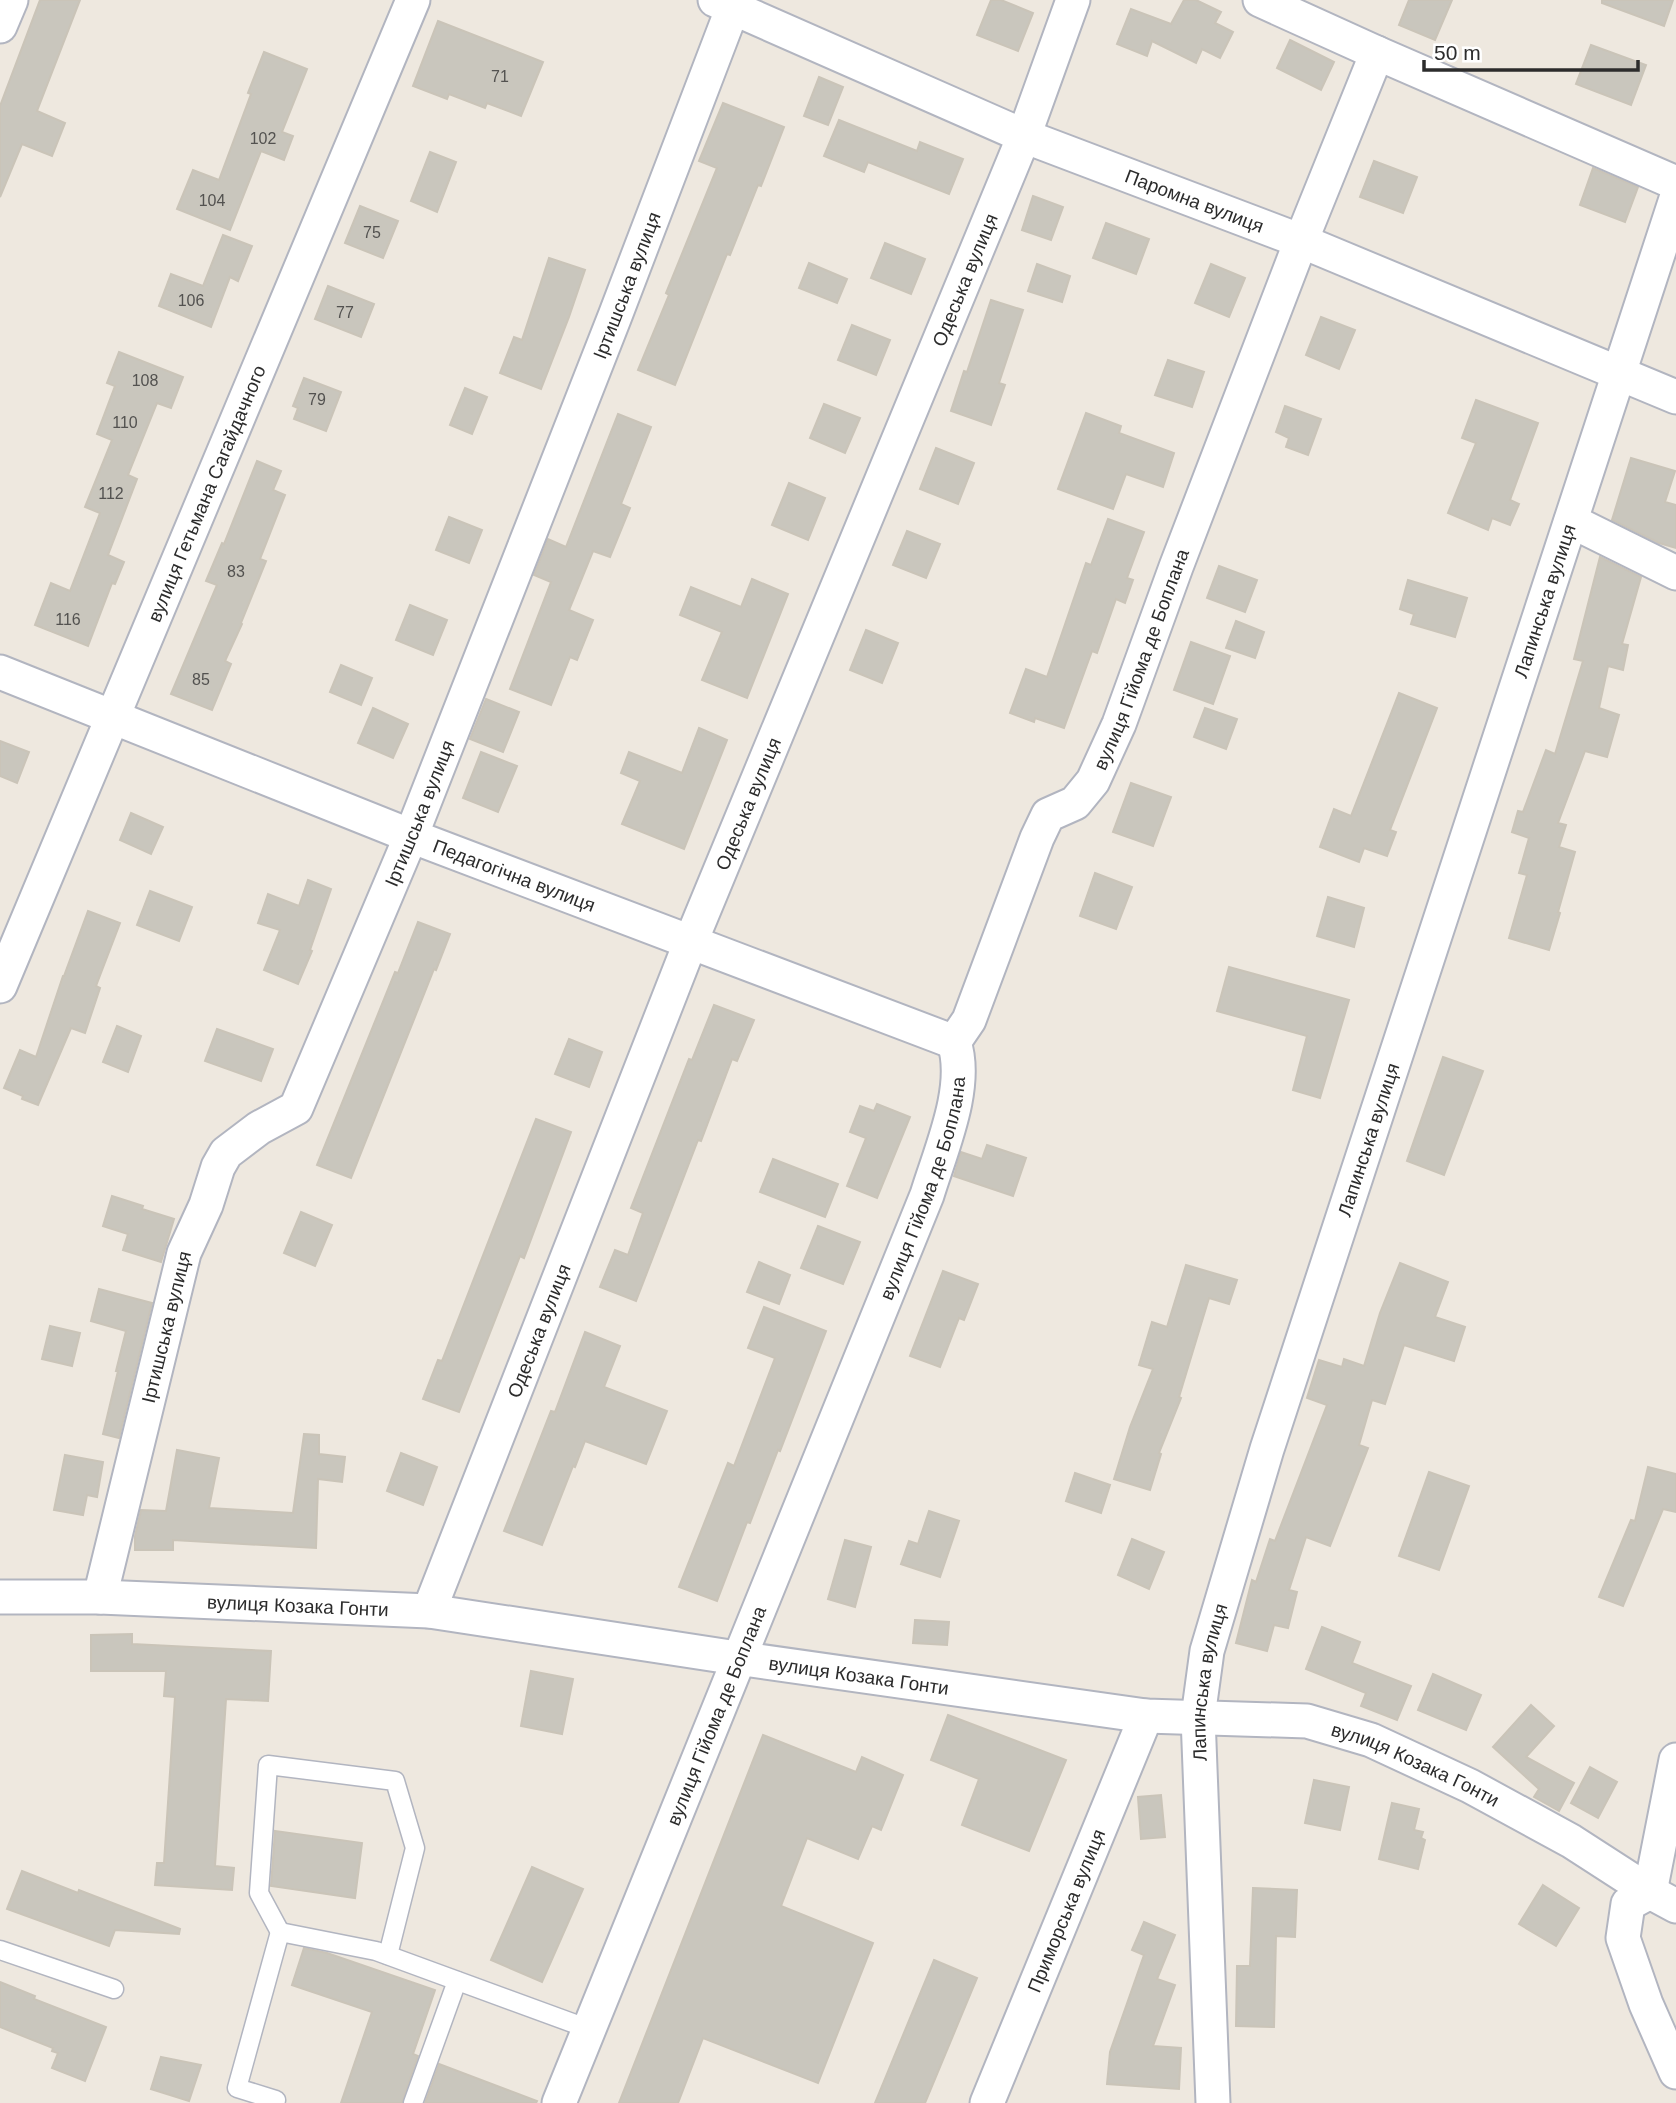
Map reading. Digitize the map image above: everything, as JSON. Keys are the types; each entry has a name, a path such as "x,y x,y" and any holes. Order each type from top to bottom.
{"street":[{"path":"0,26 11,0"},
{"name":"вулиця Гетьмана Сагайдачного","path":"0,986 413,0"},
{"name":"Одеська вулиця","path":"429,1611 691,941 1024,136 1073,0"},
{"path":"1260,0 1676,183"},
{"name":"Паромна вулиця","path":"724,4 1024,136 1301,242 1676,397"},
{"name":"Іртишська вулиця","path":"100,1597 184,1253 226,1153 259,1128 296,1108 411,836 615,316 724,4"},
{"name":"вулиця Гійома де Боплана","path":"559,2103 737,1658 927,1195 958,1094 959,1067 954,1042 969,1020 1048,815 1074,803 1093,781 1119,724 1186,541 1377,53"},
{"name":"Лапинська вулиця","path":"1213,2103 1198,1717 1207,1651 1267,1449 1676,199"},
{"path":"1571,521 1676,573"},
{"name":"Педагогічна вулиця","path":"0,672 411,836 954,1042"},
{"name":"вулиця Козака Гонти","path":"0,1597 100,1597 429,1611 1146,1716 1307,1721 1371,1740 1470,1786 1571,1841 1663,1899"},
{"name":"Приморська вулиця","path":"987,2103 1146,1716"},
{"path":"1676,1760 1663,1899 1628,1904 1623,1938 1646,2004 1676,2072"}],"lane":[{"path":"276,2100 237,2088 280,1933 259,1893 268,1765 395,1781 415,1848 388,1955"},
{"path":"280,1933 376,1951 589,2029"},
{"path":"0,1950 114,1989"},
{"path":"413,2103 457,1980"}],"building":[{"path":"40,0 80,0 37,111 65,123 52,156 22,144 0,197 0,106"},
{"path":"991,0 1001,0 1033,13 1018,51 977,35"},
{"path":"1184,0 1196,0 1221,12 1215,23 1233,32 1220,58 1202,49 1196,63 1152,41 1147,56 1117,44 1131,9 1171,24"},
{"path":"1409,0 1452,0 1435,40 1399,25"},
{"path":"1602,0 1673,0 1664,26 1602,3"},
{"path":"438,21 543,62 521,116 487,103 485,108 449,94 447,99 413,86"},
{"path":"1290,40 1334,62 1321,90 1277,68"},
{"path":"1591,45 1646,65 1631,105 1576,84"},
{"path":"264,52 307,69 282,132 293,136 284,160 261,151 230,230 177,209 193,170 219,180"},
{"path":"819,77 843,87 828,125 804,116"},
{"path":"723,103 784,127 761,186 758,185 730,255 727,254 675,385 638,370 717,168 699,161"},
{"path":"839,120 917,151 920,142 963,159 949,194 868,162 864,172 824,156"},
{"path":"430,152 456,162 437,212 411,201"},
{"path":"1374,161 1417,177 1403,213 1360,197"},
{"path":"1593,168 1638,187 1625,222 1580,205"},
{"path":"1033,196 1063,207 1051,240 1022,230"},
{"path":"360,206 398,221 383,258 345,243"},
{"path":"1106,223 1149,239 1136,274 1093,258"},
{"path":"223,235 252,246 238,281 230,277 211,327 159,306 171,274 203,286"},
{"path":"885,243 925,259 911,294 871,278"},
{"path":"549,258 585,270 541,389 500,373 514,337 522,340"},
{"path":"809,263 847,279 837,303 799,288"},
{"path":"1037,264 1070,276 1062,302 1028,291"},
{"path":"1211,264 1245,278 1229,317 1195,303"},
{"path":"328,286 374,304 361,337 315,319"},
{"path":"991,300 1023,310 999,383 1005,385 991,425 951,411"},
{"path":"1321,317 1355,330 1339,369 1306,355"},
{"path":"852,325 890,340 876,375 838,360"},
{"path":"119,352 183,377 171,408 157,403 128,475 137,479 108,555 124,562 115,584 112,583 88,646 35,625 51,583 70,591 100,513 85,507 112,440 97,434 115,386 107,383"},
{"path":"1168,360 1204,372 1192,407 1155,395"},
{"path":"304,378 341,392 326,431 294,419 298,408 293,406"},
{"path":"465,388 487,397 472,434 450,425"},
{"path":"1476,400 1538,423 1510,500 1519,504 1510,525 1492,518 1488,530 1448,513 1476,443 1462,438"},
{"path":"824,404 860,418 845,453 810,438"},
{"path":"1285,406 1321,419 1308,455 1286,447 1289,438 1276,432"},
{"path":"1086,413 1121,426 1119,433 1174,453 1163,487 1126,474 1113,509 1058,489"},
{"path":"618,414 651,427 621,504 630,508 610,557 593,551 569,610 593,620 577,660 570,657 551,705 510,689 551,582 534,575 548,539 566,547"},
{"path":"936,448 974,463 958,504 920,489"},
{"path":"1631,458 1675,471 1665,502 1676,505 1676,548 1659,543 1612,520"},
{"path":"257,461 281,471 273,490 285,495 260,559 266,561 225,661 231,664 212,710 171,694 217,585 206,581"},
{"path":"789,483 825,498 808,540 772,525"},
{"path":"449,517 482,530 469,563 436,550"},
{"path":"1108,519 1144,532 1127,578 1133,580 1125,603 1116,599 1097,653 1092,651 1064,728 1035,718 1034,722 1010,713 1026,669 1047,677 1086,563 1091,565"},
{"path":"907,531 940,544 926,578 893,565"},
{"path":"1600,557 1641,577 1622,644 1628,645 1623,670 1608,666 1599,708 1619,715 1607,757 1585,751 1558,823 1566,825 1559,847 1575,852 1549,950 1509,938 1527,875 1519,873 1529,838 1512,832 1518,811 1523,812 1546,750 1555,754 1583,661 1574,659"},
{"path":"1219,566 1257,580 1245,612 1207,598"},
{"path":"752,579 788,594 747,698 702,680 722,632 680,615 691,587 741,607"},
{"path":"1408,580 1467,598 1455,637 1411,624 1414,614 1400,609"},
{"path":"410,605 447,620 433,655 396,640"},
{"path":"1236,621 1264,632 1255,658 1226,648"},
{"path":"866,630 898,643 882,683 850,670"},
{"path":"1191,642 1230,656 1213,704 1174,690"},
{"path":"341,665 372,678 361,705 330,692"},
{"path":"1399,693 1437,708 1390,830 1396,832 1387,856 1364,848 1359,862 1320,847 1334,809 1351,816"},
{"path":"486,699 519,712 503,752 470,739"},
{"path":"373,708 408,724 393,758 358,743"},
{"path":"1205,708 1237,719 1226,749 1194,737"},
{"path":"699,728 727,740 684,849 622,824 640,781 621,773 629,752 682,773"},
{"path":"0,741 29,752 17,783 0,776"},
{"path":"481,752 517,766 498,812 463,798"},
{"path":"1131,783 1171,797 1153,846 1113,832"},
{"path":"131,813 163,827 151,854 120,840"},
{"path":"1095,873 1132,887 1116,929 1080,916"},
{"path":"308,880 331,889 310,950 312,951 298,984 264,970 280,930 258,923 268,894 299,906"},
{"path":"150,891 192,907 179,941 137,925"},
{"path":"1328,897 1364,908 1354,947 1317,936"},
{"path":"88,911 120,923 96,986 100,988 85,1033 71,1028 38,1105 4,1088 20,1050 36,1057"},
{"path":"418,922 450,934 351,1178 317,1165"},
{"path":"1229,967 1349,1000 1320,1098 1293,1090 1307,1036 1217,1011"},
{"path":"714,1005 754,1020 737,1061 732,1059 636,1301 600,1287 615,1250 628,1255 643,1213 631,1208 689,1059 692,1060"},
{"path":"117,1026 141,1036 128,1072 103,1062"},
{"path":"217,1029 273,1049 261,1081 205,1061"},
{"path":"569,1039 602,1052 589,1087 555,1074"},
{"path":"1443,1057 1483,1071 1444,1175 1407,1161"},
{"path":"877,1104 910,1117 877,1198 847,1186 866,1138 850,1132 860,1106 874,1111"},
{"path":"536,1119 571,1132 524,1258 520,1256 459,1412 423,1399 438,1360 442,1361"},
{"path":"987,1145 1026,1158 1013,1196 954,1176 961,1152 982,1159"},
{"path":"773,1159 838,1184 825,1217 760,1192"},
{"path":"112,1196 174,1219 161,1262 123,1250 128,1234 103,1226"},
{"path":"301,1212 332,1225 315,1266 284,1253"},
{"path":"818,1226 860,1242 843,1284 801,1268"},
{"path":"759,1262 790,1275 779,1304 747,1292"},
{"path":"1400,1263 1448,1282 1435,1317 1465,1327 1454,1361 1404,1345 1385,1404 1372,1400 1359,1445 1368,1448 1330,1546 1306,1537 1289,1590 1297,1592 1288,1628 1274,1625 1267,1651 1236,1643 1252,1580 1256,1582 1270,1539 1275,1541 1327,1405 1307,1398 1319,1360 1342,1367 1344,1359 1364,1366 1380,1313"},
{"path":"1186,1265 1237,1280 1229,1304 1209,1298 1179,1397 1181,1398 1159,1453 1161,1454 1150,1490 1114,1479 1130,1427 1153,1369 1139,1365 1152,1322 1167,1327"},
{"path":"943,1271 978,1284 964,1320 959,1318 940,1367 910,1356"},
{"path":"99,1289 152,1303 119,1438 103,1434 126,1331 91,1321"},
{"path":"764,1307 826,1331 780,1451 778,1450 750,1523 747,1522 717,1601 679,1587 728,1463 734,1466 775,1358 748,1348"},
{"path":"50,1326 80,1333 72,1366 42,1359"},
{"path":"585,1332 620,1346 604,1387 667,1411 646,1464 585,1441 542,1545 504,1531 551,1411 555,1412"},
{"path":"304,1434 319,1435 319,1454 345,1457 342,1482 318,1479 316,1548 173,1540 173,1550 135,1550 141,1510 166,1511 177,1450 219,1458 209,1508 293,1513"},
{"path":"401,1453 437,1467 423,1505 387,1491"},
{"path":"65,1455 103,1462 97,1497 87,1495 83,1515 54,1510"},
{"path":"1648,1467 1676,1474 1676,1512 1663,1509 1623,1606 1599,1597 1631,1520 1635,1521"},
{"path":"1429,1472 1469,1486 1439,1570 1399,1556"},
{"path":"1075,1473 1110,1485 1101,1513 1066,1501"},
{"path":"929,1511 959,1521 940,1577 901,1564 909,1541 918,1544"},
{"path":"1132,1539 1164,1552 1149,1589 1118,1575"},
{"path":"845,1540 871,1547 855,1607 828,1599"},
{"path":"915,1620 949,1622 947,1645 913,1643"},
{"path":"1322,1627 1360,1642 1352,1663 1411,1686 1397,1720 1361,1706 1366,1693 1306,1669"},
{"path":"132,1634 132,1644 271,1651 268,1701 226,1699 215,1866 234,1868 232,1890 155,1885 157,1863 164,1863 175,1697 164,1696 166,1671 91,1671 91,1635"},
{"path":"531,1671 573,1679 562,1734 521,1726"},
{"path":"1433,1674 1481,1695 1466,1730 1418,1710"},
{"path":"1531,1705 1554,1726 1526,1757 1574,1783 1559,1811 1534,1797 1539,1789 1493,1747"},
{"path":"948,1715 1066,1760 1029,1851 962,1825 979,1779 931,1760"},
{"path":"763,1735 856,1772 862,1757 903,1775 881,1830 872,1826 858,1859 807,1838 781,1906 873,1943 818,2083 703,2038 678,2103 619,2103"},
{"path":"1590,1767 1617,1782 1598,1818 1571,1803"},
{"path":"1314,1780 1349,1787 1340,1830 1305,1823"},
{"path":"1161,1795 1165,1837 1141,1839 1138,1797"},
{"path":"1392,1803 1419,1809 1414,1830 1423,1832 1421,1838 1425,1840 1418,1869 1379,1859"},
{"path":"275,1831 362,1843 355,1898 271,1886"},
{"path":"532,1867 583,1889 542,1982 491,1960"},
{"path":"22,1871 180,1929 179,1934 115,1930 109,1946 7,1909"},
{"path":"1543,1885 1579,1908 1556,1946 1519,1924"},
{"path":"1253,1888 1297,1890 1295,1937 1276,1936 1274,2027 1236,2026 1237,1966 1250,1966"},
{"path":"1144,1922 1175,1935 1157,1979 1175,1985 1153,2046 1181,2048 1179,2089 1107,2084 1110,2052 1144,1955 1132,1950"},
{"path":"304,1948 327,1953 435,1990 413,2054 418,2056 402,2103 341,2103 372,2012 292,1985"},
{"path":"934,1960 977,1978 925,2103 875,2103"},
{"path":"0,1982 35,1996 34,1999 106,2027 85,2081 52,2068 58,2053 52,2051 53,2048 0,2027"},
{"path":"161,2057 201,2065 189,2101 151,2089"},
{"path":"439,2064 537,2101 425,2103"}]}
